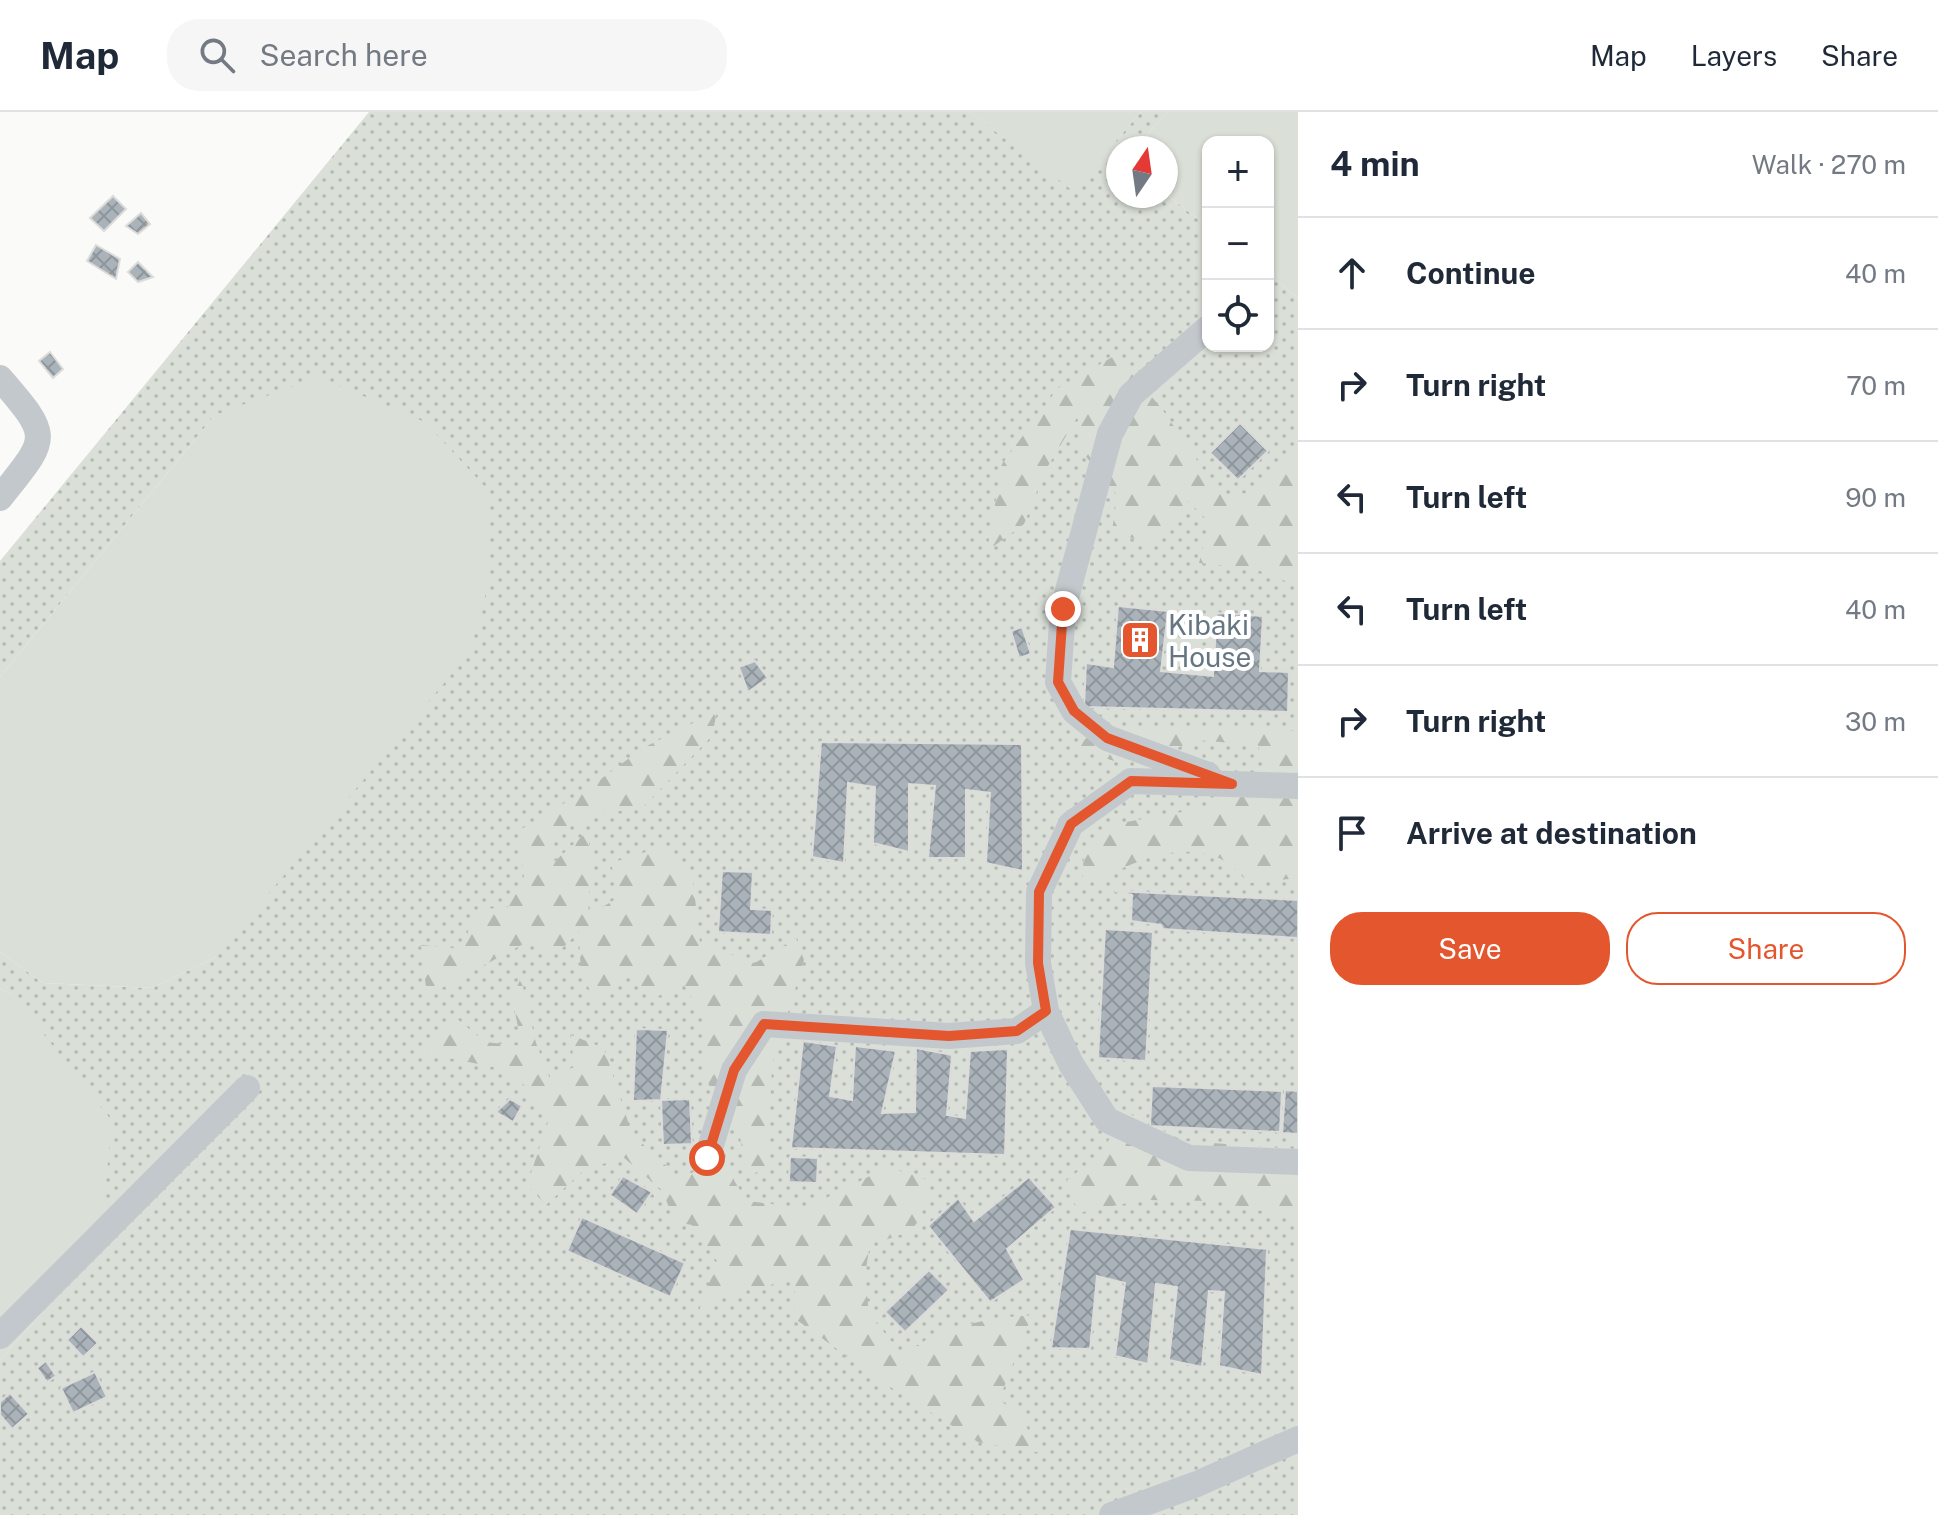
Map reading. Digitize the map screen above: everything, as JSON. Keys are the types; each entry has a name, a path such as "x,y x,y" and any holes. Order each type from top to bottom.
{"street":[{"path":"1202,333 1131,395 1110,434 1063,609 1058,682 1074,711 1107,738 1232,784"},
{"path":"0,378 31,414 39,430 36,451 0,498"},
{"path":"1298,786 1131,781 1071,824 1039,892 1038,963 1046,1011 1071,1064 1107,1120 1189,1158 1298,1162"},
{"path":"707,1158 734,1070 764,1024 949,1036 1017,1031 1046,1011"},
{"path":"0,1336 247,1088"},
{"path":"1112,1515 1197,1484 1298,1439"}],"green space":[{"path":"369,112 970,112 1073,190 1106,152 1106,208 1178,208 1178,203 1202,222 1202,352 1274,352 1274,279 1298,298 1298,1515 0,1515 0,1361 100,1245 13,995 0,989 0,952 43,983 152,988 216,957 215,415 0,677 0,561"},
{"path":"970,112 1141,112 1120,136 1106,136 1106,153 1073,191"},
{"path":"1141,112 1168,112 1146,136 1120,136"},
{"path":"1168,112 1298,112 1298,298 1274,279 1274,136 1202,136 1202,222 1178,203 1178,136 1146,136"},
{"path":"1116,355 1162,409 1225,501 1265,485 1298,442 1298,586 1252,568 1199,563 1209,522 1188,501 1153,544 1112,532 1117,495 1083,453 1078,416 1045,471 1024,524 987,551 1002,464 1058,388"},
{"path":"318,377 425,422 488,490 488,585 470,652 216,957 152,988 43,983 0,952 0,677 215,415"},
{"path":"717,711 712,736 643,807 597,815 554,834 554,862 588,831 591,865 588,916 619,897 611,863 658,848 692,871 700,943 755,963 796,938 804,960 772,1065 767,1171 746,1174 739,1130 703,1076 705,1021 684,985 651,999 630,972 598,1003 581,975 579,932 556,954 529,941 427,996 421,945 464,949 473,910 508,907 524,878 518,831 586,790 643,748"},
{"path":"1298,724 1298,878 1250,883 1221,859 1203,853 1185,852 1149,858 1082,887 1084,853 1115,824 1209,807 1265,769 1258,745 1195,740 1120,763 1068,746 1116,726 1154,730 1223,726 1295,731"},
{"path":"521,978 536,1043 550,1079 574,1067 571,1035 604,1048 632,1134 678,1177 724,1163 746,1201 806,1208 888,1167 931,1181 923,1210 914,1226 899,1236 870,1244 865,1275 869,1314 902,1354 945,1329 998,1318 1032,1315 999,1400 1018,1413 1042,1453 978,1442 884,1383 794,1318 795,1279 728,1295 699,1311 717,1261 692,1225 674,1222 663,1191 623,1157 583,1171 546,1205 527,1185 550,1116 522,1083 498,1068 424,1053 456,1018 485,1042 522,1046 512,998"},
{"path":"0,989 13,995 112,1121 100,1245 0,1361"},
{"path":"1124,1111 1184,1141 1298,1149 1298,1219 1217,1201 1143,1200 1078,1213 1067,1180 1102,1153"}],"building":[{"path":"113,196 126,209 104,231 90,218"},
{"path":"141,213 150,224 138,234 126,226"},
{"path":"96,245 120,259 116,279 87,261"},
{"path":"138,262 153,277 138,282 128,272"},
{"path":"50,352 63,369 53,378 39,361"},
{"path":"1240,423 1268,451 1238,480 1210,453"},
{"name":"Kibaki House","path":"1118,606 1168,611 1161,671 1213,676 1217,613 1263,616 1260,671 1289,672 1288,712 1084,707 1086,663 1113,667"},
{"path":"1022,627 1031,654 1019,658 1011,631"},
{"path":"755,661 768,678 748,692 739,667"},
{"path":"821,742 1022,744 1023,871 986,863 990,793 966,790 966,858 928,858 935,786 909,784 909,852 873,843 875,787 848,783 844,863 812,857"},
{"path":"722,871 753,872 751,909 772,910 771,935 718,932"},
{"path":"1115,891 1298,900 1298,938 1163,929 1161,925 1131,921 1132,895"},
{"path":"1105,929 1153,932 1146,1061 1098,1058"},
{"path":"636,1029 668,1030 661,1100 633,1101"},
{"path":"803,1041 837,1046 830,1096 852,1100 855,1046 896,1051 882,1113 915,1112 916,1048 952,1055 947,1115 965,1118 970,1051 1008,1049 1005,1155 791,1148"},
{"path":"1152,1086 1282,1091 1280,1132 1150,1126"},
{"path":"1285,1090 1298,1091 1298,1134 1282,1133"},
{"path":"510,1099 522,1106 513,1122 496,1112"},
{"path":"690,1099 692,1144 663,1145 661,1100"},
{"path":"790,1157 818,1158 817,1183 789,1182"},
{"path":"623,1176 652,1192 637,1214 610,1195"},
{"path":"1029,1177 1056,1207 1007,1249 1024,1280 990,1302 928,1226 958,1198 974,1221"},
{"path":"582,1217 685,1263 670,1297 567,1251"},
{"path":"1070,1229 1267,1249 1262,1375 1219,1366 1224,1292 1209,1291 1202,1367 1169,1360 1177,1287 1156,1284 1148,1364 1115,1356 1125,1283 1097,1276 1090,1349 1051,1348"},
{"path":"929,1270 949,1290 905,1332 885,1312"},
{"path":"81,1326 98,1343 83,1357 67,1340"},
{"path":"46,1361 56,1376 47,1382 37,1368"},
{"path":"95,1372 107,1397 73,1413 61,1388"},
{"path":"10,1393 29,1414 12,1429 0,1415 0,1402"}],"place":[{"name":"Kibaki House","path":"1140,640"}],"route":[{"path":"707,1158 734,1070 764,1024 949,1036 1017,1031 1046,1011 1038,963 1039,892 1071,824 1131,781 1232,784 1107,738 1074,711 1058,682 1063,609"}]}
